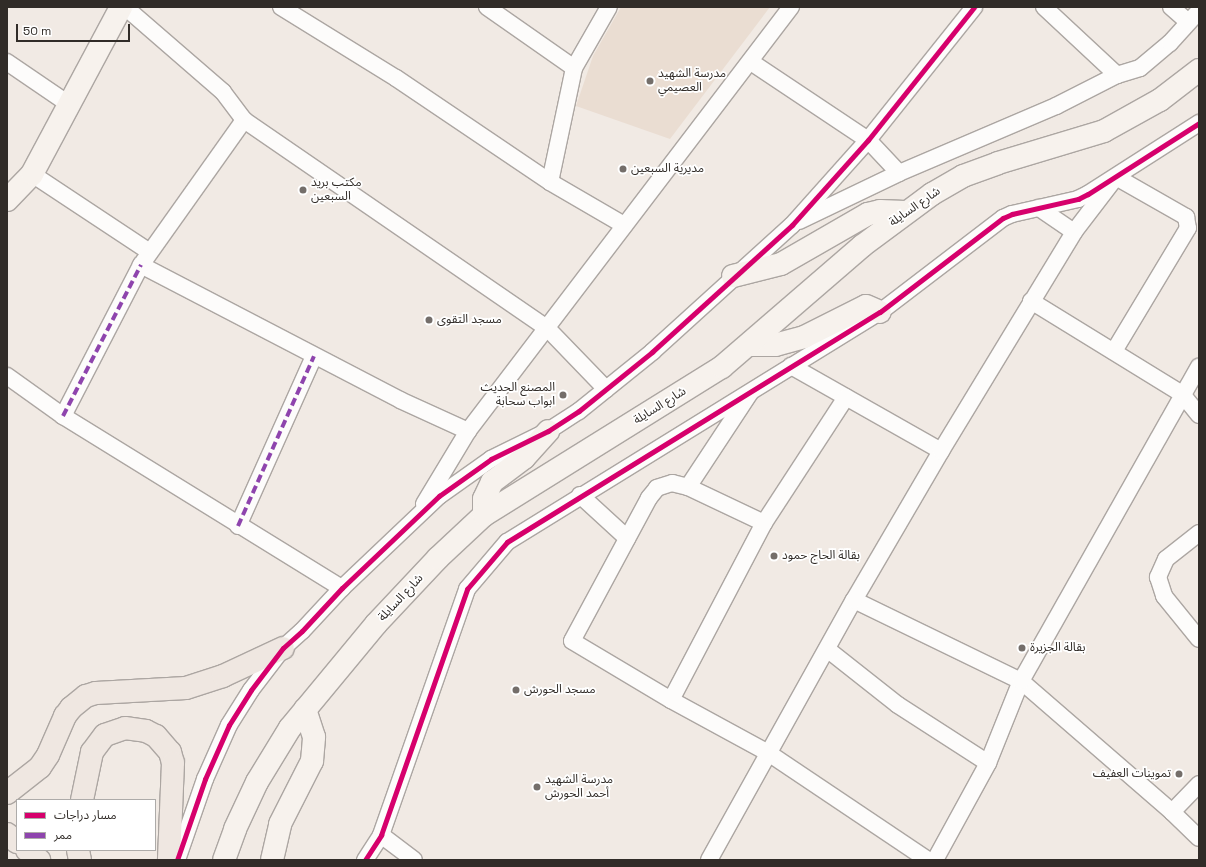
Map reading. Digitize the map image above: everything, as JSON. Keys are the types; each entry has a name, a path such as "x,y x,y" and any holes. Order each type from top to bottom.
{"main road":[{"path":"7,200 32,174 121,7"},
{"name":"شارع السايلة","path":"224,860 235,829 257,782 272,756 305,709 376,624 438,558 484,515 705,378 750,345 905,212 962,176 1032,152 1084,138 1123,122 1160,100 1199,70"},
{"path":"733,276 781,264 868,214 880,211 905,212"},
{"path":"750,345 775,345 804,337 866,306 880,312"},
{"path":"484,515 484,500 492,482 524,458 548,431"},
{"path":"7,793 40,767 48,755 65,716 71,708 86,696 96,692 186,688 223,676 283,648"},
{"path":"272,860 280,824 312,761 314,737 305,709"},
{"path":"82,799 92,752 105,735 125,728 146,731 156,736 170,752 173,763 168,860"},
{"path":"7,800 16,807"},
{"path":"7,834 16,841"},
{"path":"28,851 39,860"}],"street":[{"path":"125,7 223,92 244,120 547,328 606,389"},
{"path":"281,7 396,78 550,182 624,225"},
{"path":"550,182 574,68 608,7"},
{"path":"416,518 468,431 624,225 751,62 791,7"},
{"path":"177,860 204,779 229,725 251,690 283,648 342,588 446,491 491,459 548,431 606,389 652,352 733,276 792,225 868,140 974,7"},
{"path":"1044,7 1117,75"},
{"path":"792,225 899,173 1056,106 1117,75 1140,68 1155,56 1194,16 1171,7"},
{"path":"492,8 574,68"},
{"path":"7,62 70,105"},
{"path":"751,62 868,140 899,173"},
{"path":"63,416 141,265 244,120"},
{"path":"366,860 381,835 467,589 507,542 580,495 880,312 999,221 1012,214 1078,199 1116,177 1199,123"},
{"path":"32,174 150,252"},
{"path":"713,858 854,600 941,451 1074,232 1116,177"},
{"path":"1114,351 1188,228 1186,217 1116,177"},
{"path":"1039,208 1074,232"},
{"path":"141,265 314,356 468,431"},
{"path":"1031,301 1182,394 1199,415"},
{"path":"238,526 314,356"},
{"path":"791,366 941,451"},
{"path":"935,860 988,764 1022,681 1182,394 1199,367"},
{"path":"7,376 63,416 238,526 342,588"},
{"path":"688,487 754,388"},
{"path":"671,700 764,523 846,397"},
{"path":"764,523 688,487 672,484 658,488 649,498 572,640 671,700 770,754 928,860"},
{"path":"580,495 627,538"},
{"path":"1199,533 1166,560 1158,577 1164,596 1199,640"},
{"path":"854,600 1022,681 1172,812 1199,838"},
{"path":"827,649 898,705 988,764"},
{"path":"1172,812 1199,784"},
{"path":"381,835 414,860"}],"shaded area":[{"name":"مدرسة الشهيد العصيمي","path":"621,7 770,7 670,139 576,106 593,56"}],"marked path":[{"path":"63,416 141,265"},
{"path":"238,526 314,356"}],"cycle path":[{"path":"177,860 205,779 229,725 251,690 283,648 302,631 342,588 439,496 491,459 548,431 579,411 652,352 792,225 868,140 974,7"},
{"path":"365,860 381,835 467,589 507,542 880,312 1003,218 1012,214 1078,199 1199,123"}],"place":[{"name":"مدرسة الشهيد العصيمي","path":"650,81"},
{"name":"مديرية السبعين","path":"623,169"},
{"name":"مكتب بريد السبعين","path":"303,190"},
{"name":"مسجد التقوى","path":"429,320"},
{"name":"المصنع الحديث ابواب سحابة","path":"563,395"},
{"name":"بقالة الحاج حمود","path":"774,556"},
{"name":"بقالة الجزيرة","path":"1022,648"},
{"name":"مسجد الحورش","path":"516,690"},
{"name":"تموينات العفيف","path":"1179,774"},
{"name":"مدرسة الشهيد أحمد الحورش","path":"537,787"}]}
